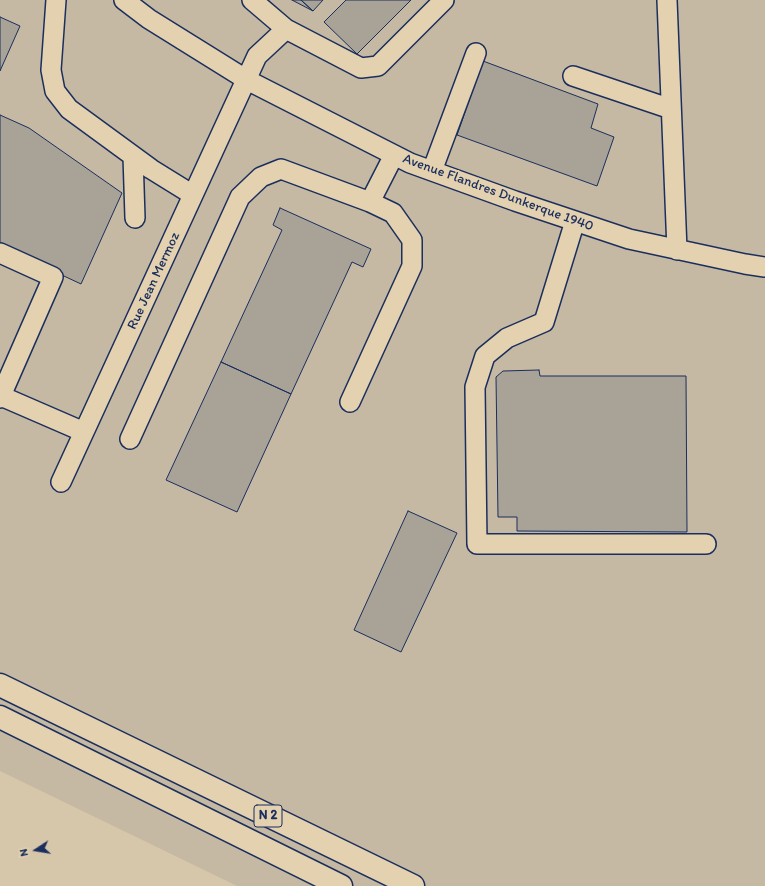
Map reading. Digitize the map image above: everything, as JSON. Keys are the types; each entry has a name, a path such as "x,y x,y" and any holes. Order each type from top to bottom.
{"highway":[{"name":"N 2","path":"0,685 413,886"},
{"name":"N 2","path":"0,717 341,886"}],"street":[{"name":"Avenue Flandres Dunkerque 1940","path":"124,0 150,19 247,80 410,163 629,239 765,267"},
{"path":"252,0 286,29 361,68 378,66 444,0"},
{"path":"667,0 677,250"},
{"path":"52,2 51,70 55,91 69,109 134,156 193,195"},
{"name":"Rue Jean Mermoz","path":"61,482 257,56 286,29"},
{"path":"432,171 476,53"},
{"path":"573,76 672,109"},
{"path":"370,202 394,155"},
{"path":"134,156 135,218"},
{"path":"130,439 240,197 261,177 281,169 370,202 393,213 412,240 412,266 350,402"},
{"path":"575,221 544,322 507,338 484,356 475,387 477,544 706,544"},
{"path":"0,253 53,276 0,397 84,432"}],"shaded area":[{"path":"0,0 765,0 765,886 237,886 0,771"}],"building":[{"path":"292,0 301,0 313,11"},
{"path":"301,0 323,0 313,11"},
{"path":"346,0 411,0 357,54 324,22"},
{"path":"0,17 20,26 0,71"},
{"path":"483,61 598,104 591,128 614,137 597,186 457,135"},
{"path":"0,115 29,128 122,193 81,284 0,246"},
{"path":"280,208 371,249 363,267 352,262 291,394 221,362 282,230 273,225"},
{"path":"221,362 291,394 237,512 166,480"},
{"path":"539,370 540,376 686,376 687,532 517,531 517,517 498,517 496,377 503,371"},
{"path":"408,511 457,533 401,652 354,630"}]}
